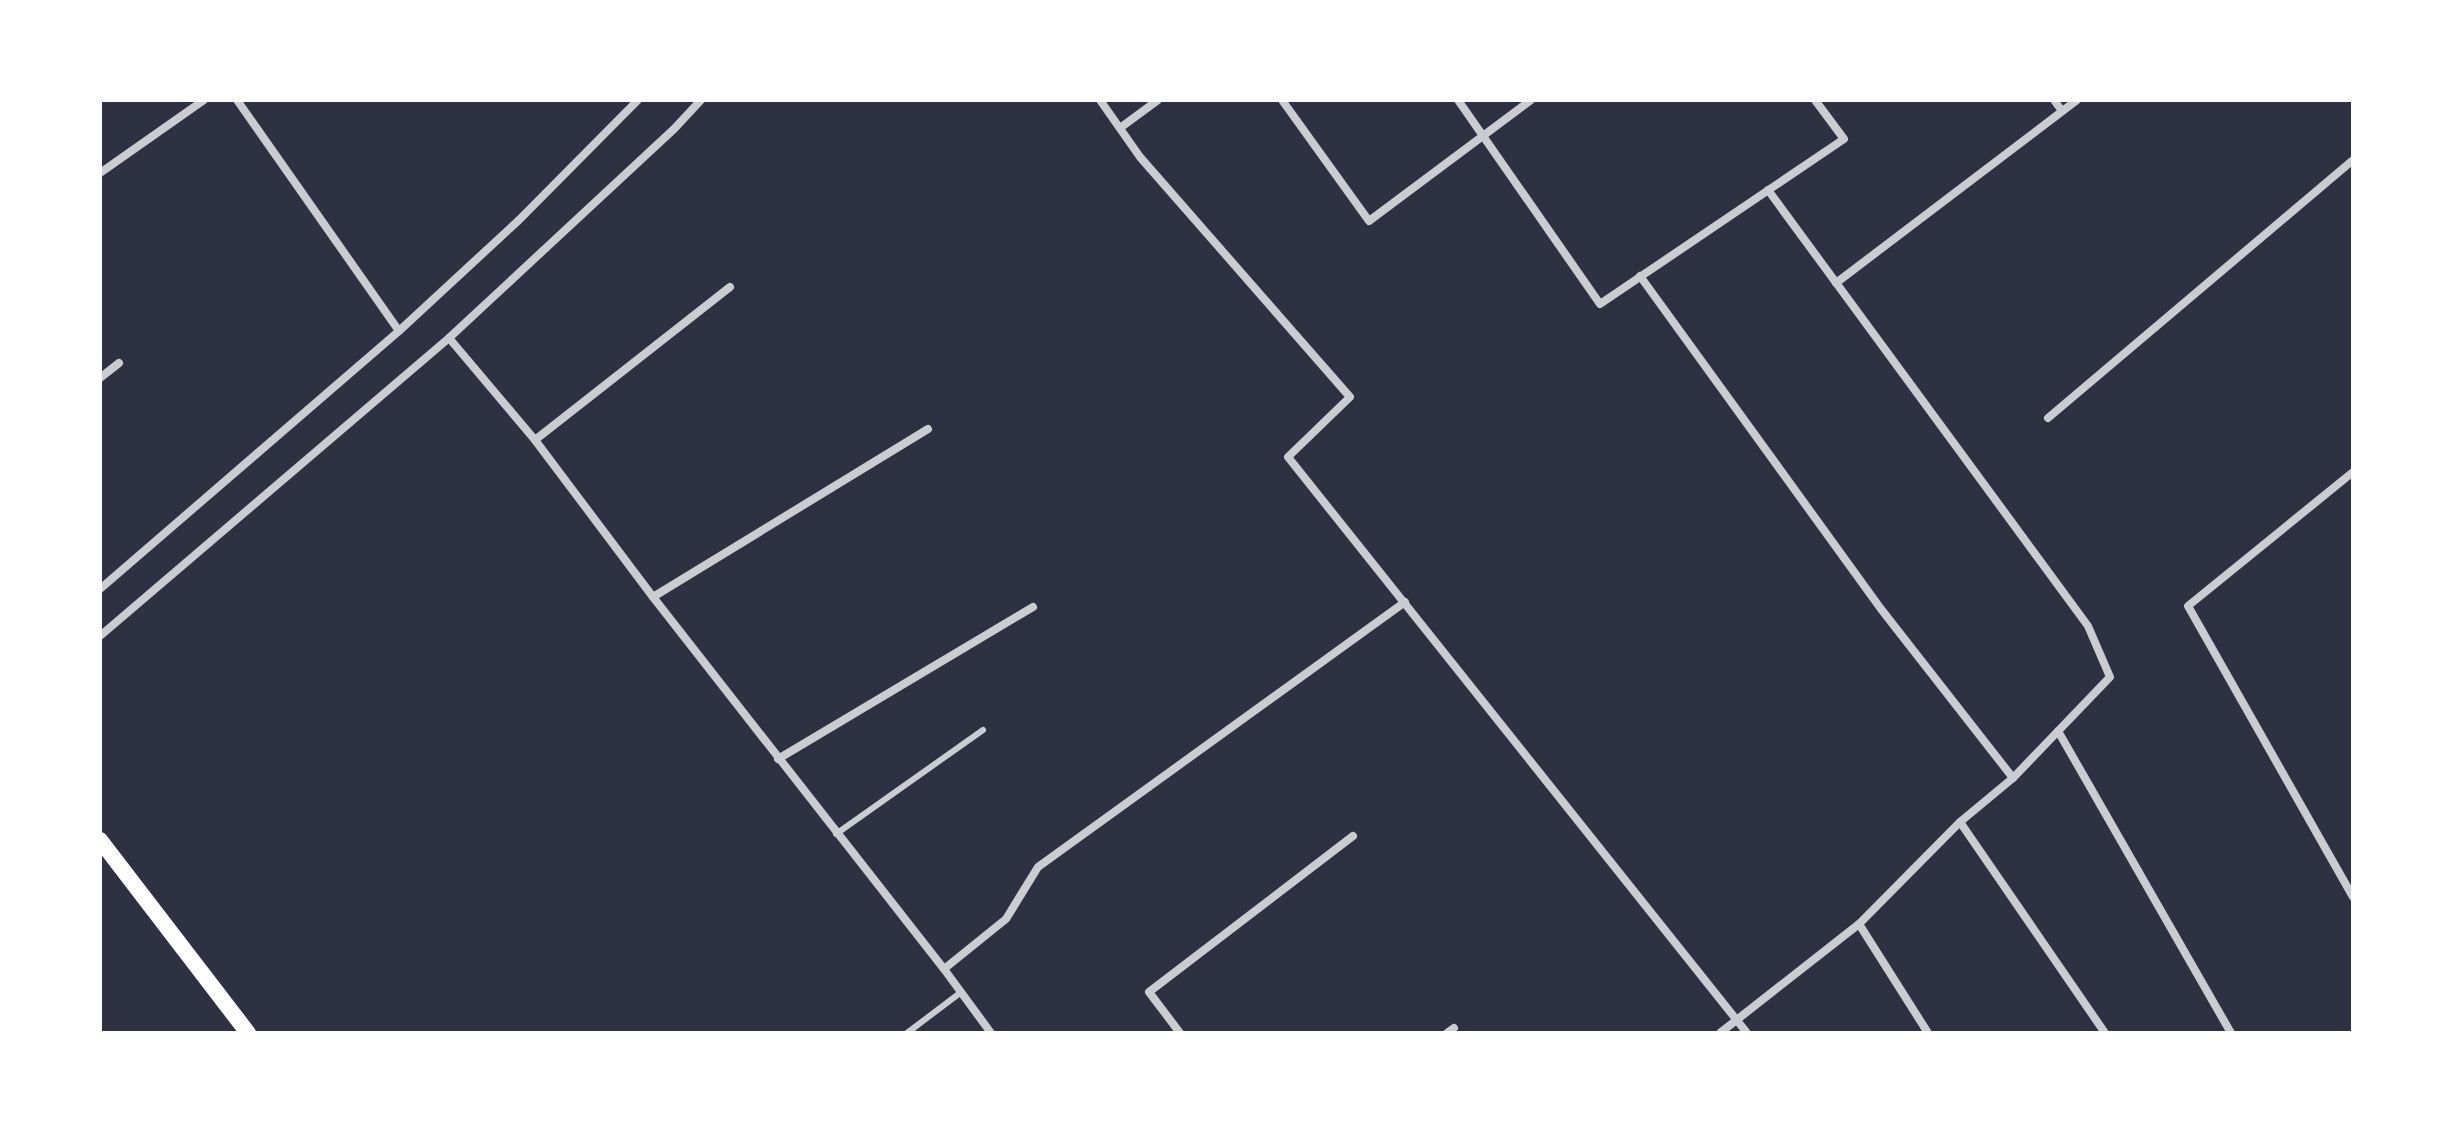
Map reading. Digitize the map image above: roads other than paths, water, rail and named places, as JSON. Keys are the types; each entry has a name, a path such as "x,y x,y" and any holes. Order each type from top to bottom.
{"main road":[{"path":"100,840 248,1033"}],"street":[{"path":"100,173 204,100"},
{"path":"237,100 399,331"},
{"path":"100,589 399,331 519,220 638,100"},
{"path":"100,636 449,338 674,129 701,100"},
{"path":"1100,100 1140,157 1350,397 1288,457 1747,1033"},
{"path":"1120,128 1158,100"},
{"path":"1282,100 1369,221 1531,100"},
{"path":"1458,100 1600,304 1844,139 1815,100"},
{"path":"2054,100 2062,111"},
{"path":"1836,283 2077,100"},
{"path":"2048,418 2353,160"},
{"path":"1720,1033 1859,924 1960,822 2013,778 2110,677 2088,626 1768,190"},
{"path":"1640,276 1881,609 2013,778"},
{"path":"535,440 730,287"},
{"path":"449,338 535,440 991,1033"},
{"path":"100,378 119,363"},
{"path":"653,597 928,429"},
{"path":"2353,472 2188,606 2353,897"},
{"path":"944,969 1006,919 1038,867 1405,602"},
{"path":"778,759 1033,607"},
{"path":"2058,731 2231,1033"},
{"path":"1960,822 2105,1033"},
{"path":"1180,1033 1149,992 1353,836"},
{"path":"1859,924 1928,1033"}],"lane":[{"path":"836,834 983,730"},
{"path":"907,1033 960,993"}]}
